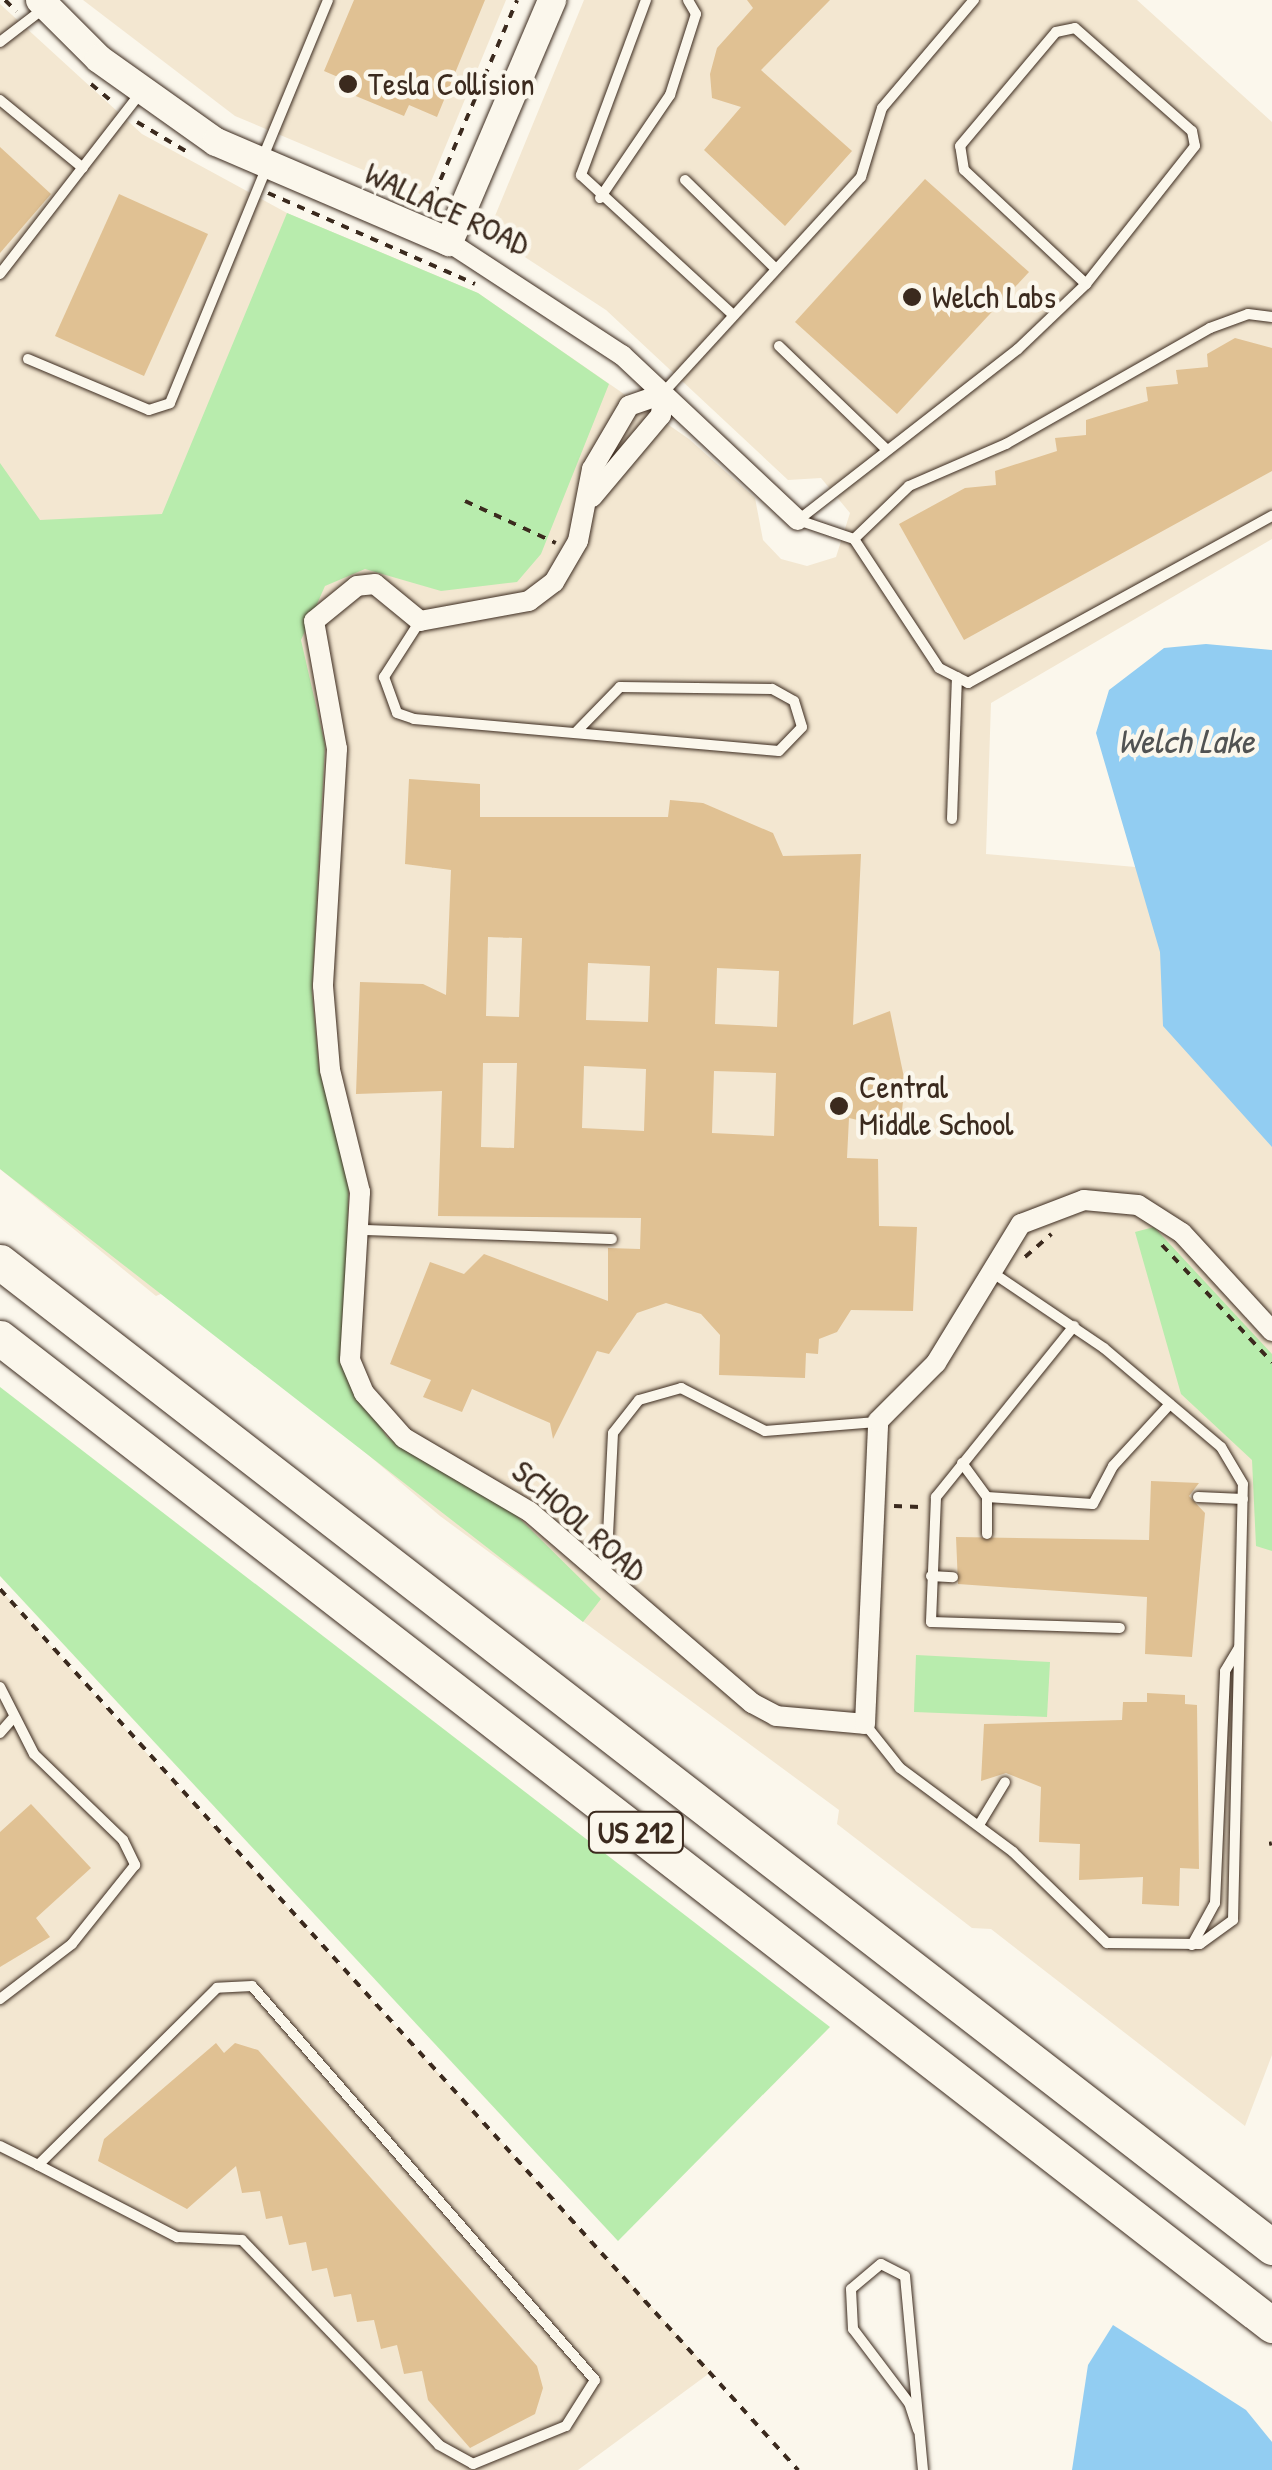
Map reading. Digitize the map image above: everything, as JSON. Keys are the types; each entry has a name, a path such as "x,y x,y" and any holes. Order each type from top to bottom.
{"highway":[{"name":"US 212","path":"0,1262 1272,2244"},
{"name":"US 212","path":"0,1338 1272,2325"}],"street":[{"path":"449,242 552,0"},
{"name":"WALLACE ROAD","path":"52,6 142,92 264,165 415,243 449,242 578,321 798,520"},
{"path":"420,621 529,601 554,582 592,497 661,415 662,394 629,406 592,469 592,497"},
{"name":"SCHOOL ROAD","path":"420,621 375,584 342,592 314,621 336,749 326,1033 364,1230 350,1326 364,1393 404,1438 487,1479 605,1584 752,1703 776,1716 865,1724"},
{"path":"865,1724 878,1421 936,1363 1039,1214 1110,1198 1161,1216 1272,1331"}],"lane":[{"path":"28,358 148,410 170,403 328,0"},
{"path":"646,0 581,162 600,198 734,315"},
{"path":"600,198 670,95 696,14 688,0"},
{"path":"662,394 861,177 882,108 974,0"},
{"path":"0,42 52,6"},
{"path":"798,520 1086,284 1195,146 1192,131 1075,28 1056,32 960,146 964,170 1086,284"},
{"path":"0,274 142,92"},
{"path":"0,100 83,168"},
{"path":"686,180 776,269"},
{"path":"854,538 909,486 1006,444 1210,328 1248,314 1272,317"},
{"path":"779,346 886,450"},
{"path":"798,520 854,538 939,668 968,683 1272,516"},
{"path":"420,621 384,677 397,714 779,751 802,727 794,702 772,689 639,686 620,687 576,731"},
{"path":"952,819 957,678"},
{"path":"364,1230 612,1238"},
{"path":"865,1724 900,1768 979,1826 1107,1943 1192,1945 1218,1935 1240,1900 1243,1500 1234,1464 1170,1404 1074,1326 997,1276"},
{"path":"1074,1326 962,1463 934,1508 931,1622 1120,1628"},
{"path":"605,1584 613,1433 639,1400 681,1388 766,1431 878,1421"},
{"path":"987,1497 1093,1504 1113,1466 1170,1404"},
{"path":"962,1463 987,1497 987,1534"},
{"path":"1198,1497 1243,1500"},
{"path":"931,1576 954,1577"},
{"path":"1192,1945 1215,1903 1226,1671 1239,1648"},
{"path":"0,1687 12,1718 56,1779 124,1840 136,1866 72,1944 0,1999"},
{"path":"0,1733 12,1718"},
{"path":"979,1826 1005,1782"},
{"path":"0,2146 177,2237 242,2240 438,2445 473,2464 566,2426 595,2380 252,1986 217,1988 38,2165"},
{"path":"918,2430 910,2403 852,2329 851,2289 881,2264 905,2276 922,2470"}],"path":[{"path":"415,243 517,0"},
{"path":"465,501 556,543"},
{"path":"997,1276 1059,1230"},
{"path":"1155,1240 1272,1362"},
{"path":"874,1506 934,1508"},
{"path":"0,1589 798,2470"}],"shaded area":[{"path":"83,0 506,0 425,196 235,116"},
{"path":"584,0 1137,0 1272,122 1272,539 991,703 986,854 1272,879 1272,2055 1245,2126 991,1929 972,1928 837,1824 839,1810 440,1516 168,1291 156,1296 0,1169 0,4 142,134 287,213 478,293 689,439 755,498 763,540 781,559 807,566 836,557 850,513 821,478 788,480 606,310 488,233"},
{"path":"0,1589 711,2372 578,2470 0,2470"}],"green space":[{"path":"287,213 478,293 609,384 541,554 517,582 441,591 365,569 325,586 301,640 325,745 312,991 319,1069 349,1179 343,1367 387,1437 515,1514 601,1599 583,1622 0,1169 0,463 40,520 162,514"},
{"path":"1154,1227 1272,1354 1272,1551 1256,1546 1252,1460 1181,1394 1135,1232"},
{"path":"0,1387 830,2027 618,2241 0,1576"},
{"path":"916,1655 1050,1662 1047,1717 914,1712"}],"water":[{"name":"Welch Lake","path":"1206,644 1272,650 1272,1147 1163,1026 1160,952 1096,733 1109,690 1164,648"},
{"path":"1113,2325 1246,2410 1272,2442 1272,2470 1072,2470 1088,2365"}],"building":[{"path":"354,0 485,0 437,117 409,105 404,116 334,87 338,77 324,71"},
{"path":"747,0 830,0 761,70 852,151 785,226 704,150 741,107 712,98 710,74 717,48 753,8"},
{"path":"0,147 51,194 0,253"},
{"name":"Welch Labs","path":"925,179 1029,272 897,414 795,322"},
{"path":"119,194 208,234 144,376 55,336"},
{"path":"1235,338 1272,348 1272,471 964,640 899,524 965,488 996,485 995,471 1057,451 1055,438 1086,435 1086,420 1148,401 1146,387 1178,384 1176,370 1208,367 1207,354"},
{"name":"Central Middle School","path":"409,779 480,784 480,817 668,817 670,800 703,803 773,833 783,856 861,854 853,1025 890,1011 905,1082 900,1130 849,1118 847,1158 878,1159 879,1226 917,1227 913,1311 851,1310 837,1332 819,1339 818,1354 806,1353 805,1378 719,1375 720,1335 701,1314 666,1303 637,1313 609,1354 597,1351 553,1439 550,1423 472,1389 462,1412 423,1397 431,1380 390,1364 430,1262 464,1274 484,1254 608,1301 608,1248 640,1249 641,1218 438,1216 442,1091 356,1094 360,982 423,984 446,995 451,870 405,864","holes":["488,937 522,938 519,1017 486,1016","588,963 650,966 648,1022 586,1020","717,968 779,971 777,1027 715,1024","483,1063 517,1063 514,1148 481,1147","584,1066 646,1069 644,1131 582,1128","714,1071 776,1073 774,1136 712,1133"]},
{"path":"1151,1481 1199,1483 1189,1496 1205,1513 1192,1657 1145,1654 1147,1597 958,1584 956,1537 1149,1540"},
{"path":"1147,1693 1185,1695 1185,1704 1197,1705 1199,1869 1180,1868 1179,1906 1142,1904 1143,1877 1079,1880 1080,1844 1039,1842 1041,1787 1006,1773 981,1781 984,1724 1122,1720 1123,1702 1147,1702"},
{"path":"31,1804 91,1868 36,1918 50,1937 0,1967 0,1832"},
{"path":"216,2043 224,2053 235,2043 258,2050 537,2366 543,2388 535,2414 470,2448 428,2400 422,2371 404,2374 397,2345 381,2349 374,2320 357,2322 351,2294 334,2297 327,2268 312,2271 306,2242 289,2245 282,2216 266,2219 260,2191 242,2193 236,2166 187,2209 98,2161 104,2139"}],"place":[{"name":"Tesla Collision","path":"348,84"},
{"name":"Welch Labs","path":"912,297"},
{"name":"Central Middle School","path":"839,1106"}]}
